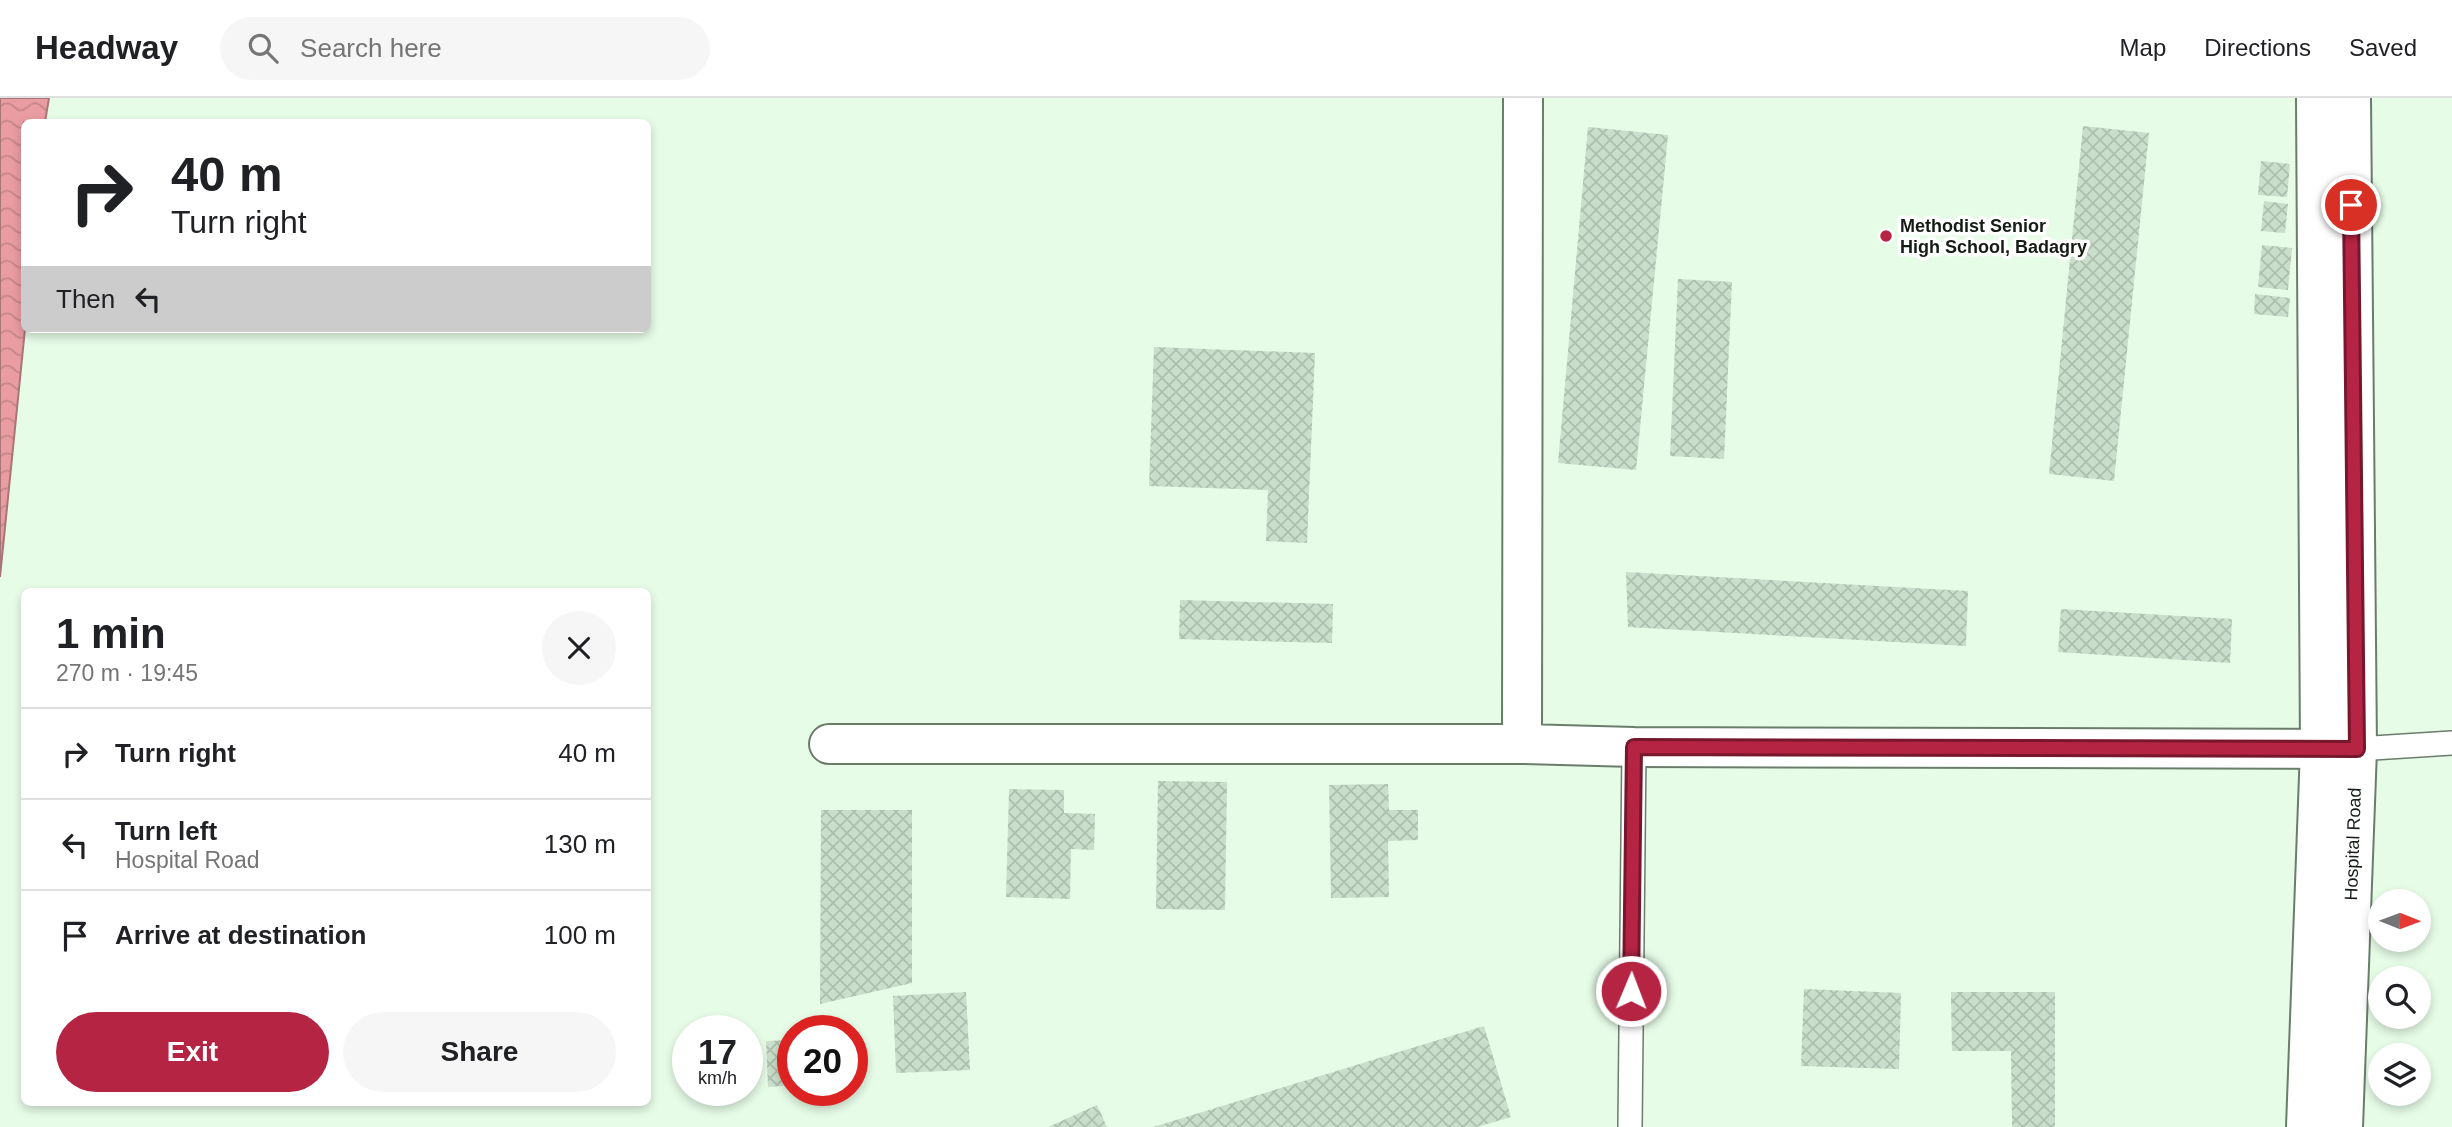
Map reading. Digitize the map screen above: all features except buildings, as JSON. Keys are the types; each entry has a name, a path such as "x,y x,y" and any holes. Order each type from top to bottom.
{"street":[{"path":"1522,744 1523,98"},
{"name":"Hospital Road","path":"2316,98 2338,749 2343,1127"},
{"name":"Hospital Road","path":"2306,1127 2338,749 2351,98"},
{"path":"829,744 1522,744 1634,747 2338,749"}],"lane":[{"path":"2338,749 2452,743"},
{"path":"1630,1127 1634,747"}],"water":[{"path":"0,98 49,98 46,119 21,119 21,333 25,333 0,577"}],"place":[{"name":"Methodist Senior High School, Badagry","path":"1886,236"}],"route":[{"path":"1631,991 1634,747 2357,749 2351,205"}]}
